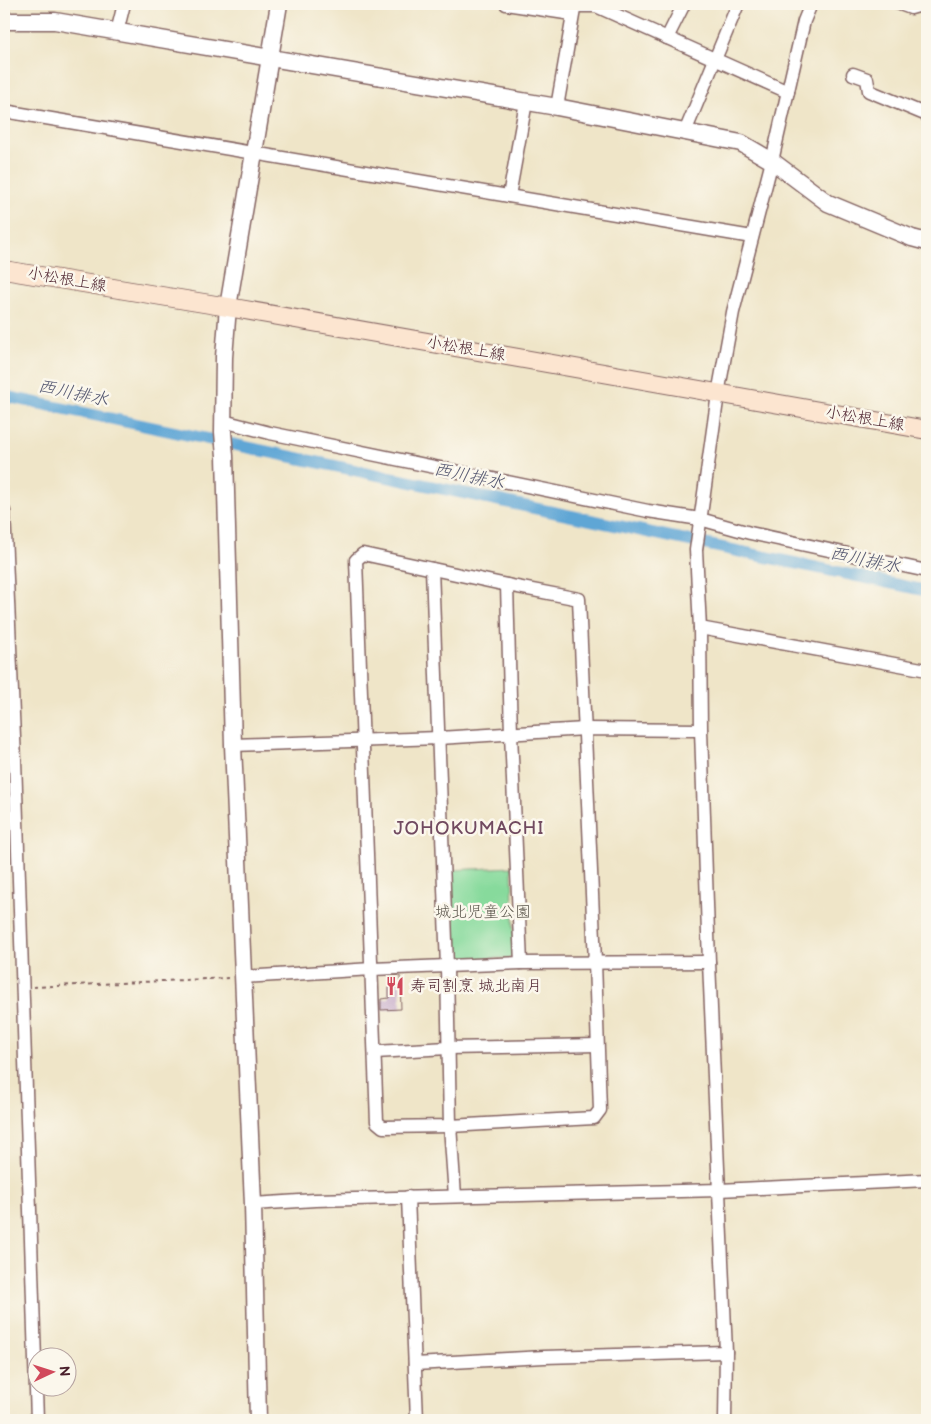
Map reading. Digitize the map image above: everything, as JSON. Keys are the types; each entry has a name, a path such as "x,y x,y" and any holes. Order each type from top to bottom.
{"main road":[{"name":"小松根上線","path":"4,270 228,307 927,430"}],"street":[{"path":"117,32 124,4"},
{"path":"258,1420 253,1204 233,744 223,426 224,357 228,307 279,4"},
{"path":"506,4 574,8 596,6 788,92"},
{"path":"667,38 684,4"},
{"path":"685,132 738,4"},
{"path":"725,1420 726,1352 709,962 700,628 696,550 718,394 733,312 772,161 804,21 811,4"},
{"path":"900,4 911,8 925,4"},
{"path":"557,107 574,8"},
{"path":"4,21 55,21 557,107 741,143 772,161 828,203 912,238 927,242"},
{"path":"853,74 867,79 869,91 927,115"},
{"path":"508,196 526,102"},
{"path":"4,111 752,237"},
{"path":"223,426 270,433 927,571"},
{"path":"4,511 23,988 37,1420"},
{"path":"363,554 432,569 579,599 600,1110 594,1118 450,1126 383,1127 377,1122 356,560 363,554"},
{"path":"432,569 447,967 450,1126 454,1196"},
{"path":"507,585 510,734 521,964"},
{"path":"700,628 927,670"},
{"path":"233,744 439,738 585,730 702,730"},
{"path":"243,977 372,969 521,964 709,962"},
{"path":"375,1052 448,1048 597,1045"},
{"path":"253,1204 408,1197 720,1190 927,1180"},
{"path":"408,1197 417,1420"},
{"path":"415,1364 544,1357 726,1352"}],"path":[{"path":"23,988 243,977"}],"green space":[{"name":"城北児童公園","path":"512,867 514,953 510,958 456,959 451,870"}],"building":[{"name":"寿司割烹 城北南月","path":"389,976 400,976 401,1009 381,1010 381,999 389,998"}],"waterway":[{"name":"西川排水","path":"4,396 927,591"}],"place":[{"name":"寿司割烹 城北南月","path":"395,986"}],"district":[{"name":"JOHOKUMACHI","path":"469,828"}]}
